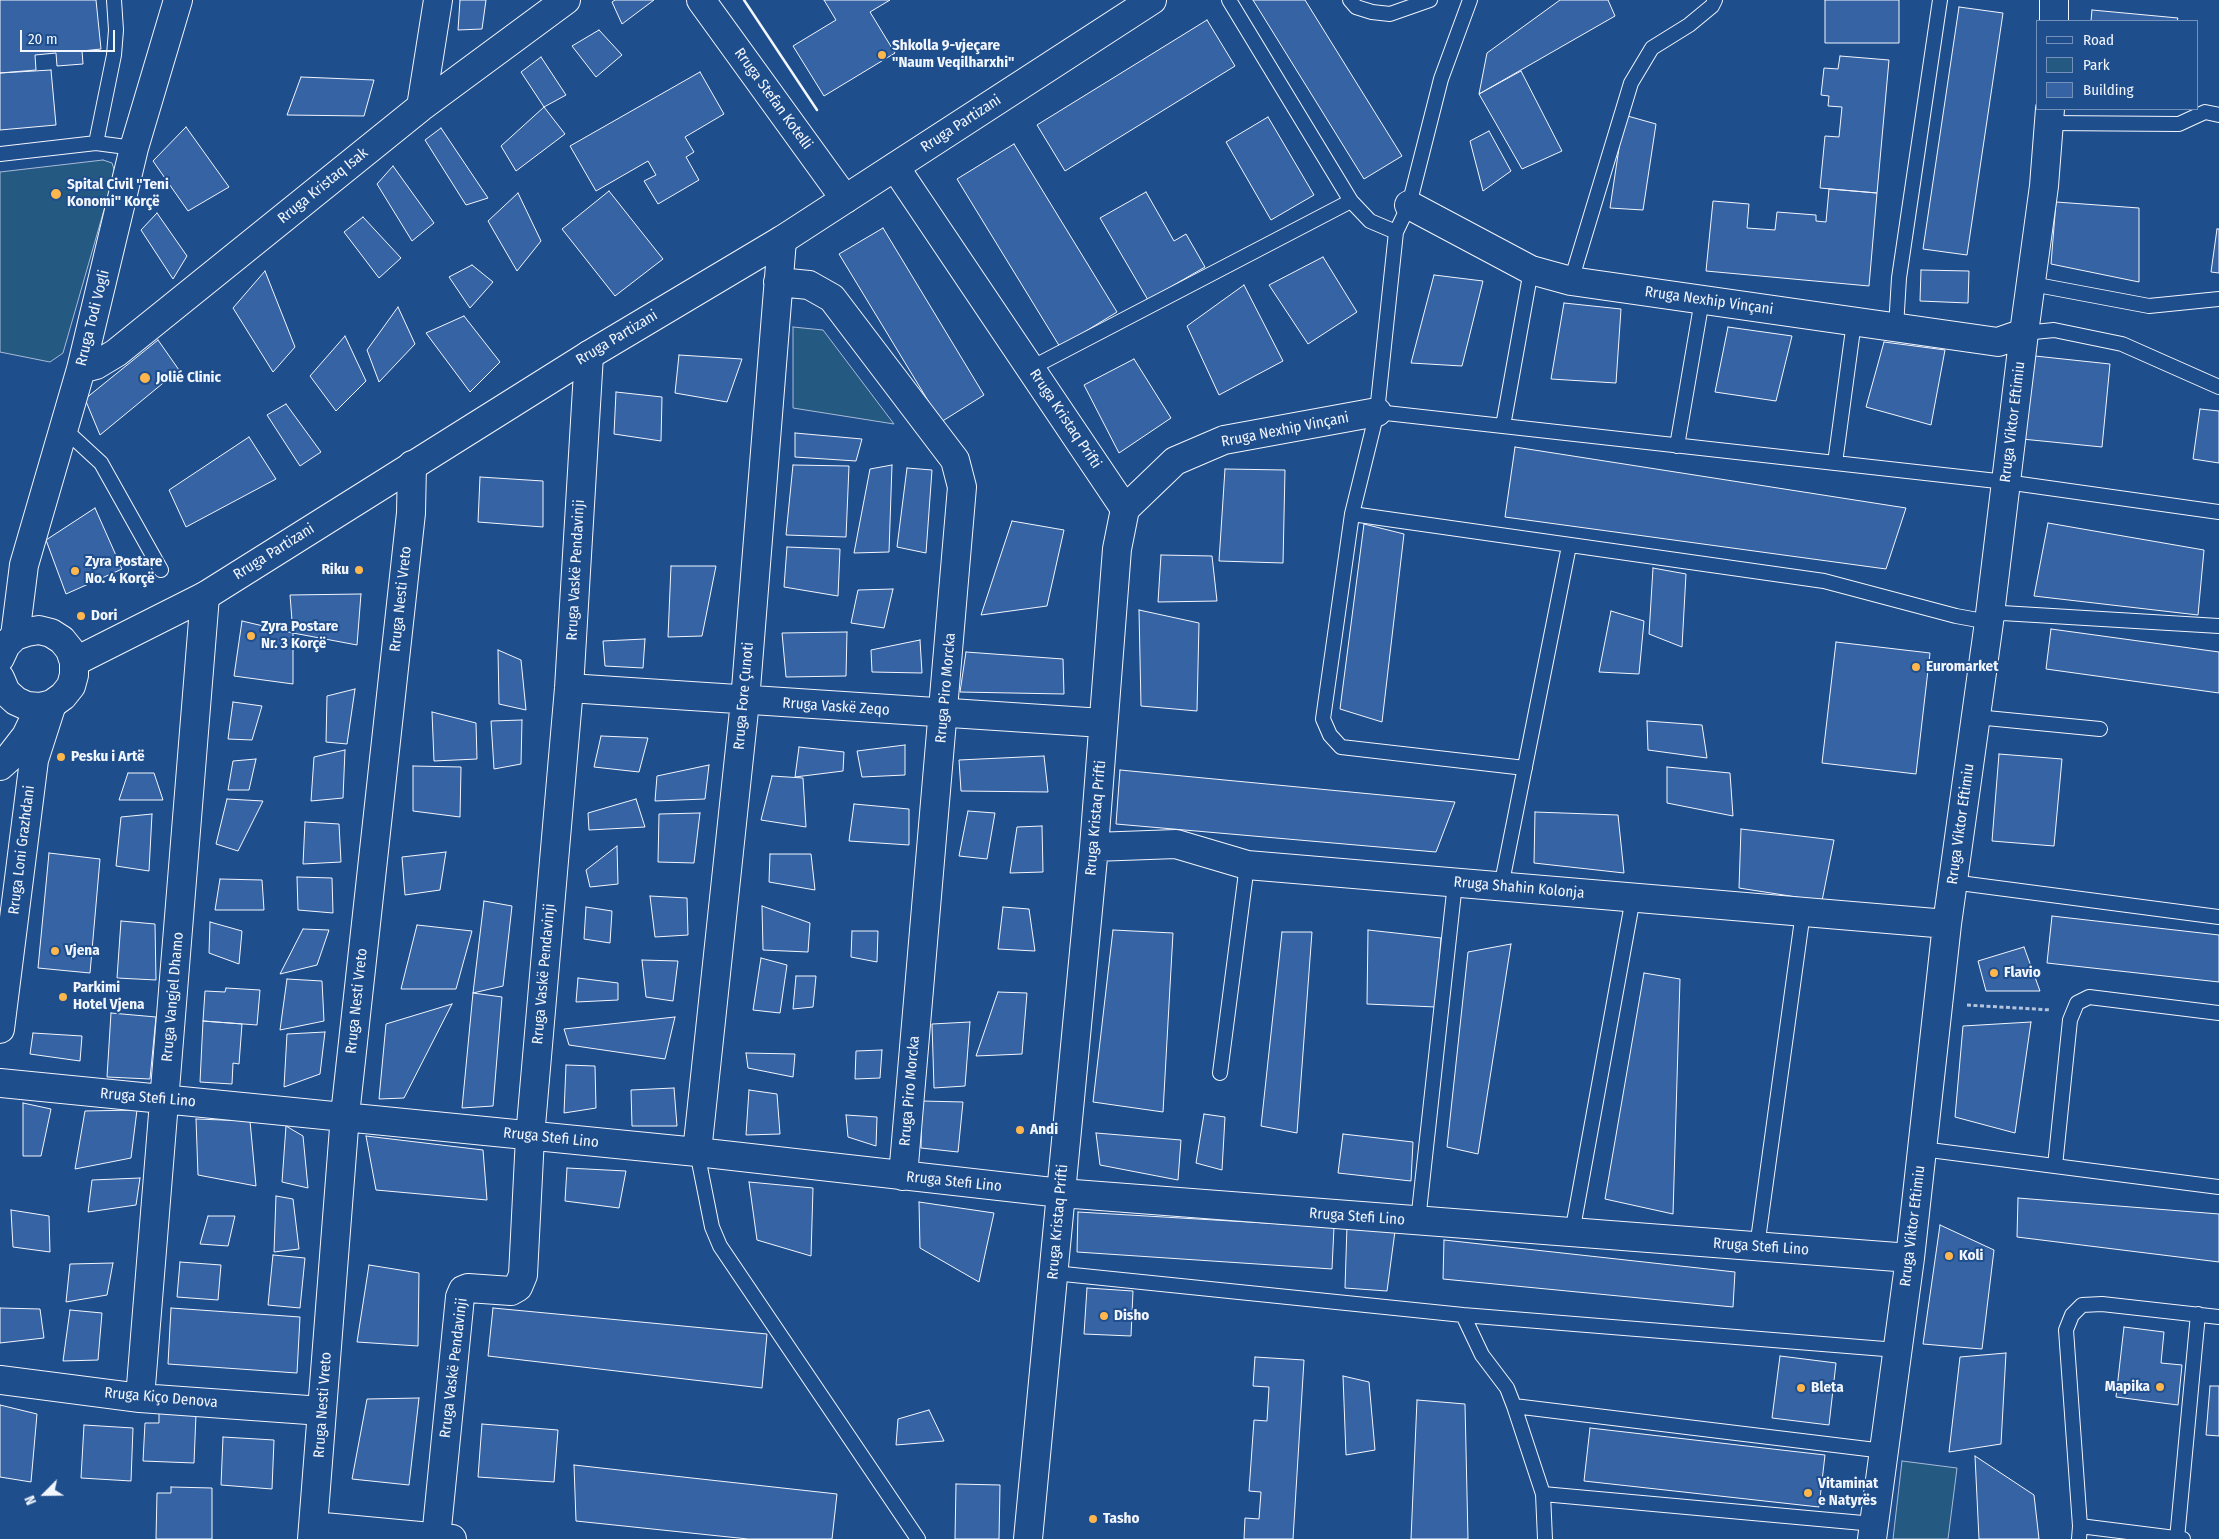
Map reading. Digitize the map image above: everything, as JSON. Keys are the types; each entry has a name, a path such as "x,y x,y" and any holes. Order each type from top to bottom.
{"street":[{"name":"Rruga Todi Vogli","path":"8,647 24,565 81,369 134,148 178,0"},
{"path":"421,107 438,0"},
{"name":"Rruga Kristaq Isak","path":"81,369 96,365 116,353 421,107 566,0"},
{"name":"Rruga Stefan Kotelli","path":"701,0 845,198"},
{"name":"Rruga Partizani","path":"74,662 205,596 589,355 782,240 1152,0"},
{"path":"2054,0 2054,20"},
{"name":"Rruga Viktor Eftimiu","path":"1873,1531 1910,1258 1952,882 1989,622 2024,333 2032,284 2044,186 2049,116"},
{"name":"Rruga Kristaq Prifti","path":"895,167 1125,509 1117,549 1094,847 1028,1539"},
{"name":"Rruga Nexhip Vinçani","path":"1409,205 1531,270 1571,282 1998,342 2024,333"},
{"name":"Rruga Fore Çunoti","path":"698,1152 745,701 782,240"},
{"name":"Rruga Piro Morcka","path":"778,282 809,286 832,298 955,460 962,487 903,1176"},
{"name":"Rruga Vaskë Pendavinji","path":"444,1538 462,1290 468,1288 511,1291 518,1287 523,1275 530,1136 569,688 589,355"},
{"name":"Rruga Nexhip Vinçani","path":"1125,509 1175,461 1224,440 1377,412"},
{"name":"Rruga Nesti Vreto","path":"313,1533 345,1115 411,513 412,465"},
{"name":"Rruga Vangjel Dhamo","path":"140,1398 205,596"},
{"path":"0,678 6,692 27,706 46,705 63,696 70,686 74,675 74,662 70,650 62,640 52,633 39,630 27,632 8,647"},
{"name":"Rruga Vaskë Zeqo","path":"569,688 1103,723"},
{"path":"0,766 9,758 26,736 46,705"},
{"name":"Rruga Loni Grazhdani","path":"0,1029 34,760 46,705"},
{"name":"Rruga Shahin Kolonja","path":"1094,847 1176,844 1247,865 1947,924"},
{"name":"Rruga Stefi Lino","path":"0,1083 165,1100 345,1115 530,1136 698,1152 1061,1194 1910,1258"},
{"name":"Rruga Kiço Denova","path":"0,1380 140,1398 322,1411"},
{"path":"313,1533 444,1538"}],"lane":[{"path":"96,143 114,55 116,30 114,0"},
{"path":"1229,0 1351,201 1370,221 1396,232"},
{"path":"1350,0 1356,7 1372,12 1390,14 1430,0"},
{"path":"1470,0 1441,79 1409,205 1396,232 1377,412 1352,514 1323,719 1330,735 1341,747 1525,768"},
{"path":"1571,282 1631,84 1652,48 1689,25 1712,6 1716,0"},
{"path":"1896,327 1899,278 1940,0"},
{"path":"2049,116 2179,124 2205,112 2219,115"},
{"path":"0,154 96,143 134,148"},
{"path":"1031,368 1351,201"},
{"path":"1503,426 1531,270"},
{"path":"2032,284 2148,306 2219,299"},
{"path":"1677,446 1702,300"},
{"path":"1835,463 1854,322"},
{"path":"2024,333 2054,330 2122,344 2219,387"},
{"path":"1377,412 2006,482 2219,512"},
{"path":"64,428 100,463 161,570"},
{"path":"1352,514 1824,581 1956,616 1989,622 2002,613 2219,626"},
{"path":"1501,887 1569,546"},
{"path":"1976,716 2100,729"},
{"path":"1220,1073 1247,865"},
{"path":"1952,882 2219,917"},
{"path":"1418,1221 1455,883"},
{"path":"1572,1233 1633,898"},
{"path":"1757,1247 1803,912"},
{"path":"2055,1166 2070,1020 2077,1003 2089,997 2219,1013"},
{"path":"1922,1149 2219,1187"},
{"path":"698,1152 712,1227 720,1246 918,1539"},
{"path":"1054,1273 1463,1315 1897,1350"},
{"path":"2198,1314 2179,1539 2080,1532 2066,1330 2072,1315 2082,1305 2102,1304 2198,1314 2219,1317"},
{"path":"1463,1315 1482,1355 1507,1388 1514,1406 1544,1494 1545,1539"},
{"path":"1514,1406 1884,1451"},
{"path":"1544,1494 1873,1531"}],"path":[{"path":"1938,1003 2074,1011"}],"green space":[{"path":"103,160 112,163 114,169 112,182 63,353 50,362 0,352 0,172"},
{"path":"793,327 823,330 894,424 793,408"},
{"path":"1902,1461 1957,1468 1948,1539 1893,1539"}],"building":[{"path":"0,0 96,0 101,49 82,51 83,64 57,66 56,53 35,55 36,70 0,73"},
{"path":"460,0 486,0 482,29 458,30"},
{"path":"615,0 654,0 622,24 612,2"},
{"path":"824,0 890,0 870,12 895,53 824,96 793,46 836,20"},
{"path":"1253,0 1305,0 1402,156 1364,179"},
{"path":"1560,0 1608,0 1615,16 1479,94 1487,53"},
{"path":"1825,0 1899,0 1899,43 1825,43"},
{"path":"1959,7 2003,13 1967,255 1923,249"},
{"path":"2092,10 2178,18 2177,20 2091,20"},
{"path":"1207,20 1235,66 1065,171 1037,125"},
{"path":"599,30 622,55 596,77 572,46"},
{"path":"1840,56 1889,60 1877,193 1820,188 1825,136 1839,137 1842,107 1828,106 1829,96 1821,95 1824,68 1838,69"},
{"path":"541,57 566,95 544,107 521,72"},
{"path":"51,70 56,125 0,130 0,73"},
{"path":"1521,71 1562,151 1522,169 1479,94"},
{"path":"700,72 724,114 685,137 694,152 686,157 699,180 658,204 644,181 656,175 648,161 596,191 570,146"},
{"path":"301,77 374,80 364,116 287,115"},
{"path":"544,107 565,134 516,171 501,146"},
{"path":"1624,115 1656,124 1643,210 1610,208"},
{"path":"1268,117 1314,195 1271,220 1226,142"},
{"path":"186,127 229,187 188,211 153,161"},
{"path":"441,128 488,198 466,205 425,140"},
{"path":"1489,131 1511,171 1483,191 1470,141"},
{"path":"1014,144 1117,312 1060,347 957,179"},
{"path":"393,166 434,223 412,241 377,184"},
{"path":"1829,189 1877,193 1869,286 1706,271 1713,201 1749,204 1747,228 1775,230 1777,212 1816,215 1816,221 1826,222"},
{"path":"609,191 663,259 615,296 562,229"},
{"path":"1146,192 1174,241 1186,234 1205,267 1148,300 1100,218"},
{"path":"518,193 541,241 517,271 488,221"},
{"path":"2056,202 2139,208 2139,282 2051,264"},
{"path":"157,213 187,256 173,279 141,230"},
{"path":"363,217 401,258 379,278 344,232"},
{"path":"883,228 984,395 941,422 839,254"},
{"path":"2217,229 2219,229 2219,273 2211,272"},
{"path":"1323,257 1357,312 1308,344 1269,285"},
{"path":"472,265 493,282 470,308 449,277"},
{"path":"1921,270 1969,271 1968,303 1920,301"},
{"path":"265,271 295,347 273,372 233,308"},
{"path":"1434,275 1483,281 1462,366 1411,363"},
{"path":"1244,285 1283,361 1219,395 1187,326"},
{"path":"1564,303 1621,309 1616,383 1551,379"},
{"path":"398,307 415,344 379,382 367,350"},
{"path":"464,316 500,362 470,392 426,333"},
{"path":"1728,327 1792,336 1776,401 1715,392"},
{"path":"345,336 366,381 336,411 310,376"},
{"path":"158,340 179,370 100,435 85,399"},
{"path":"1884,342 1945,350 1931,425 1866,407"},
{"path":"679,355 742,359 727,402 675,393"},
{"path":"2035,356 2110,364 2102,447 2022,439"},
{"path":"1134,359 1171,418 1119,453 1084,385"},
{"path":"616,392 662,397 661,441 614,434"},
{"path":"286,404 321,452 300,466 267,415"},
{"path":"2200,409 2219,411 2219,463 2193,459"},
{"path":"795,433 862,439 856,461 795,457"},
{"path":"249,437 276,479 186,527 169,490"},
{"path":"1515,447 1906,508 1886,569 1505,517"},
{"path":"793,465 849,466 846,537 786,535"},
{"path":"892,465 889,552 854,553 870,469"},
{"path":"907,468 932,470 926,553 897,547"},
{"path":"1225,469 1285,470 1283,563 1219,561"},
{"path":"480,477 543,481 543,527 478,522"},
{"path":"95,508 122,569 66,594 46,540"},
{"path":"1012,521 1064,530 1047,606 981,615"},
{"path":"2048,523 2204,550 2198,615 2034,596"},
{"path":"1364,524 1404,534 1382,722 1340,709"},
{"path":"787,547 840,549 838,596 784,587"},
{"path":"1161,555 1212,556 1217,601 1158,602"},
{"path":"671,566 716,566 702,636 668,637"},
{"path":"1653,568 1686,574 1682,647 1649,634"},
{"path":"893,589 884,628 851,623 858,590"},
{"path":"361,594 357,645 293,633 290,595"},
{"path":"1139,610 1199,623 1197,711 1141,706"},
{"path":"1611,611 1644,621 1639,674 1599,672"},
{"path":"242,621 293,633 293,684 234,676"},
{"path":"2051,629 2219,652 2219,693 2046,669"},
{"path":"847,632 846,676 786,677 782,633"},
{"path":"645,639 643,668 605,666 603,641"},
{"path":"920,640 922,673 872,672 871,650"},
{"path":"1836,642 1930,653 1916,774 1822,763"},
{"path":"498,650 521,660 526,710 499,704"},
{"path":"966,652 1063,659 1064,694 960,692"},
{"path":"355,689 347,744 326,742 327,696"},
{"path":"233,702 262,706 252,740 228,739"},
{"path":"432,712 476,723 477,759 434,761"},
{"path":"522,720 521,764 494,769 491,721"},
{"path":"1647,721 1702,725 1707,758 1648,750"},
{"path":"601,736 648,738 639,772 594,767"},
{"path":"905,745 905,775 862,777 857,751"},
{"path":"799,747 844,752 843,771 795,777"},
{"path":"345,750 343,798 311,801 314,757"},
{"path":"1999,754 2062,759 2054,846 1992,841"},
{"path":"1044,756 1048,792 961,791 959,760"},
{"path":"256,759 249,790 228,790 233,761"},
{"path":"709,765 705,799 655,801 657,776"},
{"path":"413,766 461,767 460,817 413,811"},
{"path":"1667,767 1730,773 1733,816 1667,803"},
{"path":"1120,770 1455,802 1436,852 1116,824"},
{"path":"128,773 154,773 163,800 119,800"},
{"path":"772,776 803,778 806,827 761,820"},
{"path":"227,799 263,801 238,851 216,844"},
{"path":"636,799 645,827 589,830 588,813"},
{"path":"854,804 909,809 909,845 849,841"},
{"path":"968,811 995,813 987,859 959,856"},
{"path":"1535,812 1618,815 1624,873 1534,863"},
{"path":"700,813 694,863 658,862 659,814"},
{"path":"152,814 149,871 116,866 121,817"},
{"path":"305,822 339,824 341,862 303,864"},
{"path":"1042,826 1043,872 1010,873 1017,827"},
{"path":"1741,829 1834,840 1822,901 1739,888"},
{"path":"617,846 618,884 590,887 586,870"},
{"path":"446,852 440,890 405,895 402,857"},
{"path":"49,853 100,859 90,973 38,968"},
{"path":"770,854 811,854 815,890 769,882"},
{"path":"297,877 332,878 333,913 298,910"},
{"path":"220,879 262,880 264,910 215,910"},
{"path":"650,896 687,898 688,935 655,937"},
{"path":"484,901 512,906 503,986 473,993"},
{"path":"762,906 810,923 808,952 763,950"},
{"path":"586,907 612,911 610,943 584,939"},
{"path":"1003,907 1029,909 1035,951 998,949"},
{"path":"2052,916 2219,935 2219,982 2047,963"},
{"path":"121,921 155,924 156,980 117,978"},
{"path":"210,922 242,931 239,964 209,953"},
{"path":"417,925 472,931 456,989 401,989"},
{"path":"303,929 329,930 317,965 280,974"},
{"path":"1113,930 1173,933 1163,1112 1093,1102"},
{"path":"1368,930 1441,938 1436,1007 1367,1004"},
{"path":"852,931 878,931 877,962 851,957"},
{"path":"1282,932 1312,932 1297,1133 1261,1126"},
{"path":"1511,944 1478,1154 1447,1147 1468,952"},
{"path":"2024,947 2040,991 1986,991 1978,961"},
{"path":"761,958 787,965 780,1013 753,1010"},
{"path":"642,960 678,961 673,1001 646,997"},
{"path":"1644,973 1680,979 1673,1214 1605,1199"},
{"path":"796,976 816,976 813,1007 793,1009"},
{"path":"578,978 618,983 618,1000 576,1002"},
{"path":"287,979 322,981 324,1021 280,1030"},
{"path":"226,988 260,990 257,1025 203,1021 205,991 225,992"},
{"path":"998,992 1027,993 1022,1054 976,1056"},
{"path":"473,993 502,997 493,1106 462,1108"},
{"path":"452,1004 404,1098 379,1099 386,1024"},
{"path":"111,1013 156,1017 150,1079 107,1077"},
{"path":"675,1017 665,1059 569,1045 564,1029"},
{"path":"203,1021 242,1024 239,1064 233,1063 232,1084 200,1082"},
{"path":"970,1022 965,1086 934,1088 932,1024"},
{"path":"2031,1022 2015,1133 1955,1117 1963,1026"},
{"path":"325,1032 320,1074 284,1087 287,1034"},
{"path":"33,1033 82,1036 80,1061 30,1054"},
{"path":"882,1050 880,1078 855,1079 856,1051"},
{"path":"746,1053 795,1054 793,1077 748,1068"},
{"path":"566,1065 595,1066 596,1108 564,1113"},
{"path":"674,1088 677,1126 632,1126 631,1090"},
{"path":"749,1090 777,1094 780,1134 746,1135"},
{"path":"922,1101 963,1102 958,1152 921,1148"},
{"path":"23,1103 51,1109 41,1156 23,1156"},
{"path":"137,1110 131,1158 75,1169 85,1111"},
{"path":"1204,1114 1225,1117 1222,1170 1196,1163"},
{"path":"846,1115 877,1117 876,1146 848,1137"},
{"path":"196,1119 250,1121 256,1186 198,1175"},
{"path":"286,1126 303,1136 308,1188 282,1182"},
{"path":"1096,1133 1181,1140 1178,1180 1100,1165"},
{"path":"1343,1134 1413,1142 1411,1181 1338,1173"},
{"path":"366,1136 483,1150 487,1200 376,1190"},
{"path":"567,1168 626,1171 619,1208 565,1201"},
{"path":"140,1178 136,1205 88,1212 92,1180"},
{"path":"749,1182 813,1188 811,1256 757,1240"},
{"path":"276,1196 293,1199 299,1249 274,1252"},
{"path":"2018,1198 2219,1214 2219,1262 2017,1237"},
{"path":"919,1202 994,1213 979,1282 920,1248"},
{"path":"11,1210 49,1216 50,1252 13,1247"},
{"path":"1078,1212 1334,1227 1332,1269 1077,1252"},
{"path":"208,1216 235,1216 228,1246 200,1244"},
{"path":"1940,1225 1994,1250 1982,1349 1923,1344"},
{"path":"1347,1226 1395,1231 1387,1291 1345,1288"},
{"path":"1444,1240 1735,1272 1733,1307 1443,1279"},
{"path":"273,1255 305,1258 300,1308 268,1305"},
{"path":"180,1262 221,1265 218,1300 177,1297"},
{"path":"113,1263 107,1295 66,1302 70,1264"},
{"path":"369,1265 419,1273 418,1346 357,1342"},
{"path":"1087,1288 1133,1291 1131,1336 1084,1334"},
{"path":"0,1308 40,1309 44,1338 0,1343"},
{"path":"171,1308 300,1317 297,1373 168,1364"},
{"path":"493,1308 767,1334 762,1388 488,1356"},
{"path":"70,1310 102,1313 98,1360 63,1361"},
{"path":"2124,1327 2164,1332 2161,1363 2182,1365 2178,1405 2116,1397"},
{"path":"2006,1353 2001,1444 1949,1452 1960,1357"},
{"path":"1780,1356 1836,1363 1829,1425 1772,1418"},
{"path":"1255,1357 1304,1360 1293,1539 1244,1539 1245,1518 1259,1519 1261,1492 1249,1491 1254,1420 1267,1421 1269,1387 1253,1386"},
{"path":"1343,1376 1369,1382 1375,1450 1346,1455"},
{"path":"2210,1386 2219,1386 2219,1436 2206,1435"},
{"path":"419,1398 409,1485 352,1479 367,1399"},
{"path":"1417,1400 1465,1404 1468,1539 1411,1539"},
{"path":"0,1405 37,1414 31,1482 0,1477"},
{"path":"929,1410 944,1441 896,1445 898,1419"},
{"path":"159,1412 196,1414 194,1463 143,1461 145,1423 159,1423"},
{"path":"482,1424 558,1430 554,1482 478,1477"},
{"path":"84,1425 133,1428 131,1481 81,1478"},
{"path":"1590,1428 1825,1455 1819,1507 1584,1481"},
{"path":"223,1437 274,1440 272,1489 221,1485"},
{"path":"1975,1456 2034,1495 2039,1539 1979,1539"},
{"path":"574,1465 837,1494 832,1539 748,1539 576,1521"},
{"path":"956,1484 1000,1485 999,1539 955,1539"},
{"path":"171,1487 212,1488 212,1539 156,1539 157,1493 171,1493"}],"wall":[{"path":"744,0 817,110"}],"place":[{"name":"Shkolla 9-vjeçare \"Naum Veqilharxhi\"","path":"882,55"},
{"name":"Spital Civil \"Teni Konomi\" Korçë","path":"56,194"},
{"name":"Jolié Clinic","path":"145,378"},
{"name":"Riku","path":"359,570"},
{"name":"Zyra Postare No. 4 Korçë","path":"75,571"},
{"name":"Dori","path":"81,616"},
{"name":"Zyra Postare Nr. 3 Korçë","path":"251,636"},
{"name":"Euromarket","path":"1916,667"},
{"name":"Pesku i Artë","path":"61,757"},
{"name":"Vjena","path":"55,951"},
{"name":"Flavio","path":"1994,973"},
{"name":"Parkimi Hotel Vjena","path":"63,997"},
{"name":"Andi","path":"1020,1130"},
{"name":"Koli","path":"1949,1256"},
{"name":"Disho","path":"1104,1316"},
{"name":"Mapika","path":"2160,1387"},
{"name":"Bleta","path":"1801,1388"},
{"name":"Vitaminat e Natyrës","path":"1808,1493"},
{"name":"Tasho","path":"1093,1519"}]}
